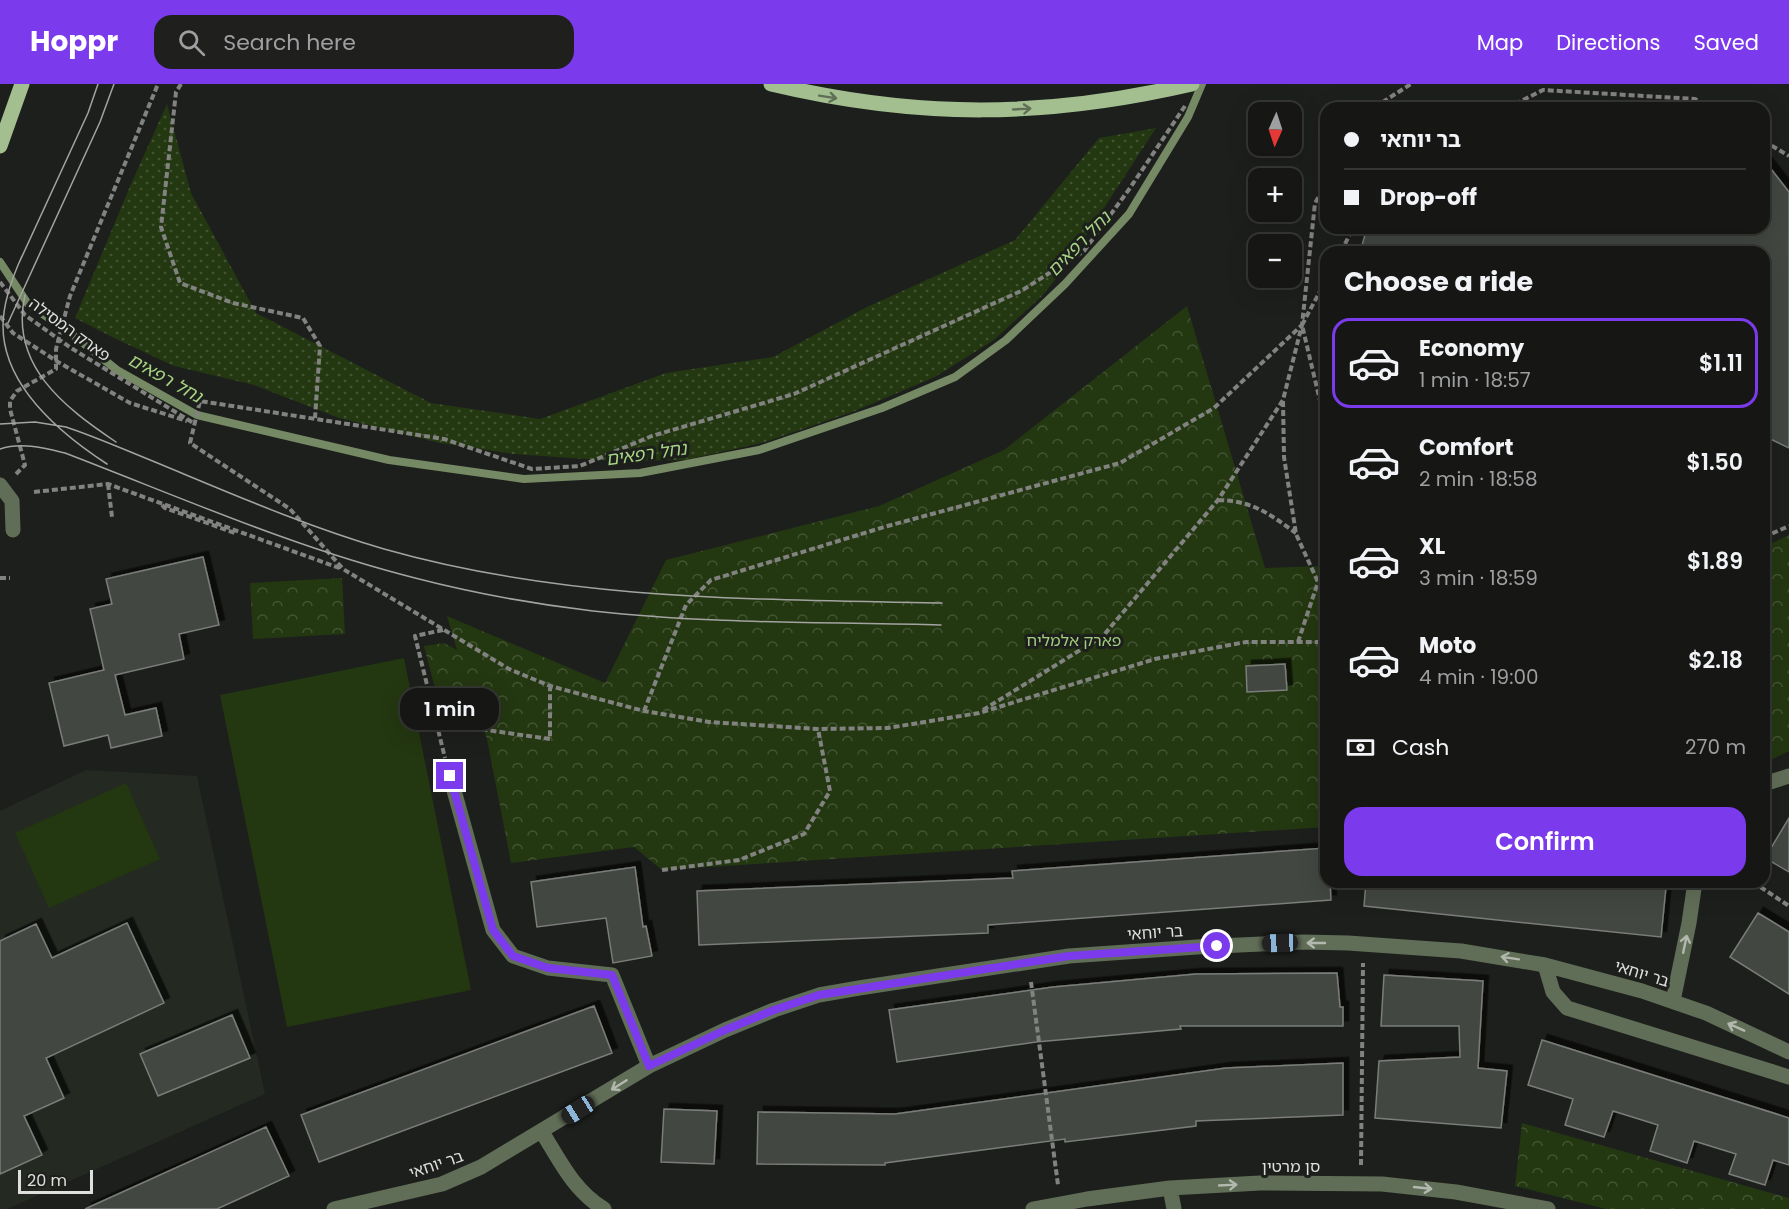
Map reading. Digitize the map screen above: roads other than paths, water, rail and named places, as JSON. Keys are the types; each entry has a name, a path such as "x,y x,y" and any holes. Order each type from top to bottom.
{"main road":[{"path":"0,146 22,84"},
{"path":"771,84 821,96 875,104 966,110 1043,108 1159,92 1191,92"}],"street":[{"path":"1,487 12,501 13,530"},
{"path":"450,776 493,930 513,956 548,968 612,975 649,1066"},
{"path":"1770,782 1789,776"},
{"path":"1673,1001 1694,888"},
{"name":"בר יוחאי","path":"334,1209 442,1184 481,1167 649,1066 774,1010 819,995 1069,956 1197,946 1302,942 1461,951 1545,965 1642,991 1706,1013 1789,1052"},
{"path":"1545,965 1553,992 1567,1008 1789,1077"},
{"path":"542,1132 572,1182 592,1202 604,1209"},
{"name":"סן מרטין","path":"1033,1209 1170,1188 1260,1184 1382,1184 1456,1192 1548,1209"},
{"path":"1170,1188 1174,1209"}],"waterway":[{"name":"נחל רפאים","path":"0,262 28,304 73,335 117,370 197,415 389,460 524,479 640,473 759,450 882,408 955,377 1006,340 1065,284 1129,214 1188,117 1202,84"}],"tram line":[{"path":"19,263 88,113 98,84"},
{"path":"8,323 100,122 114,84"},
{"path":"22,256 9,290 3,317 6,348 13,369 24,388 54,423 107,464"},
{"path":"25,295 22,320 25,343 33,363 45,382 60,399 116,442"},
{"path":"0,424 35,422 66,427 325,530 384,549 453,566 522,579 661,594 942,603"},
{"path":"0,449 24,446 65,453 238,521 326,552 415,578 503,598 593,611 680,618 941,625"}],"park label":[{"name":"פארק אלמליח","path":"1074,640"}]}
